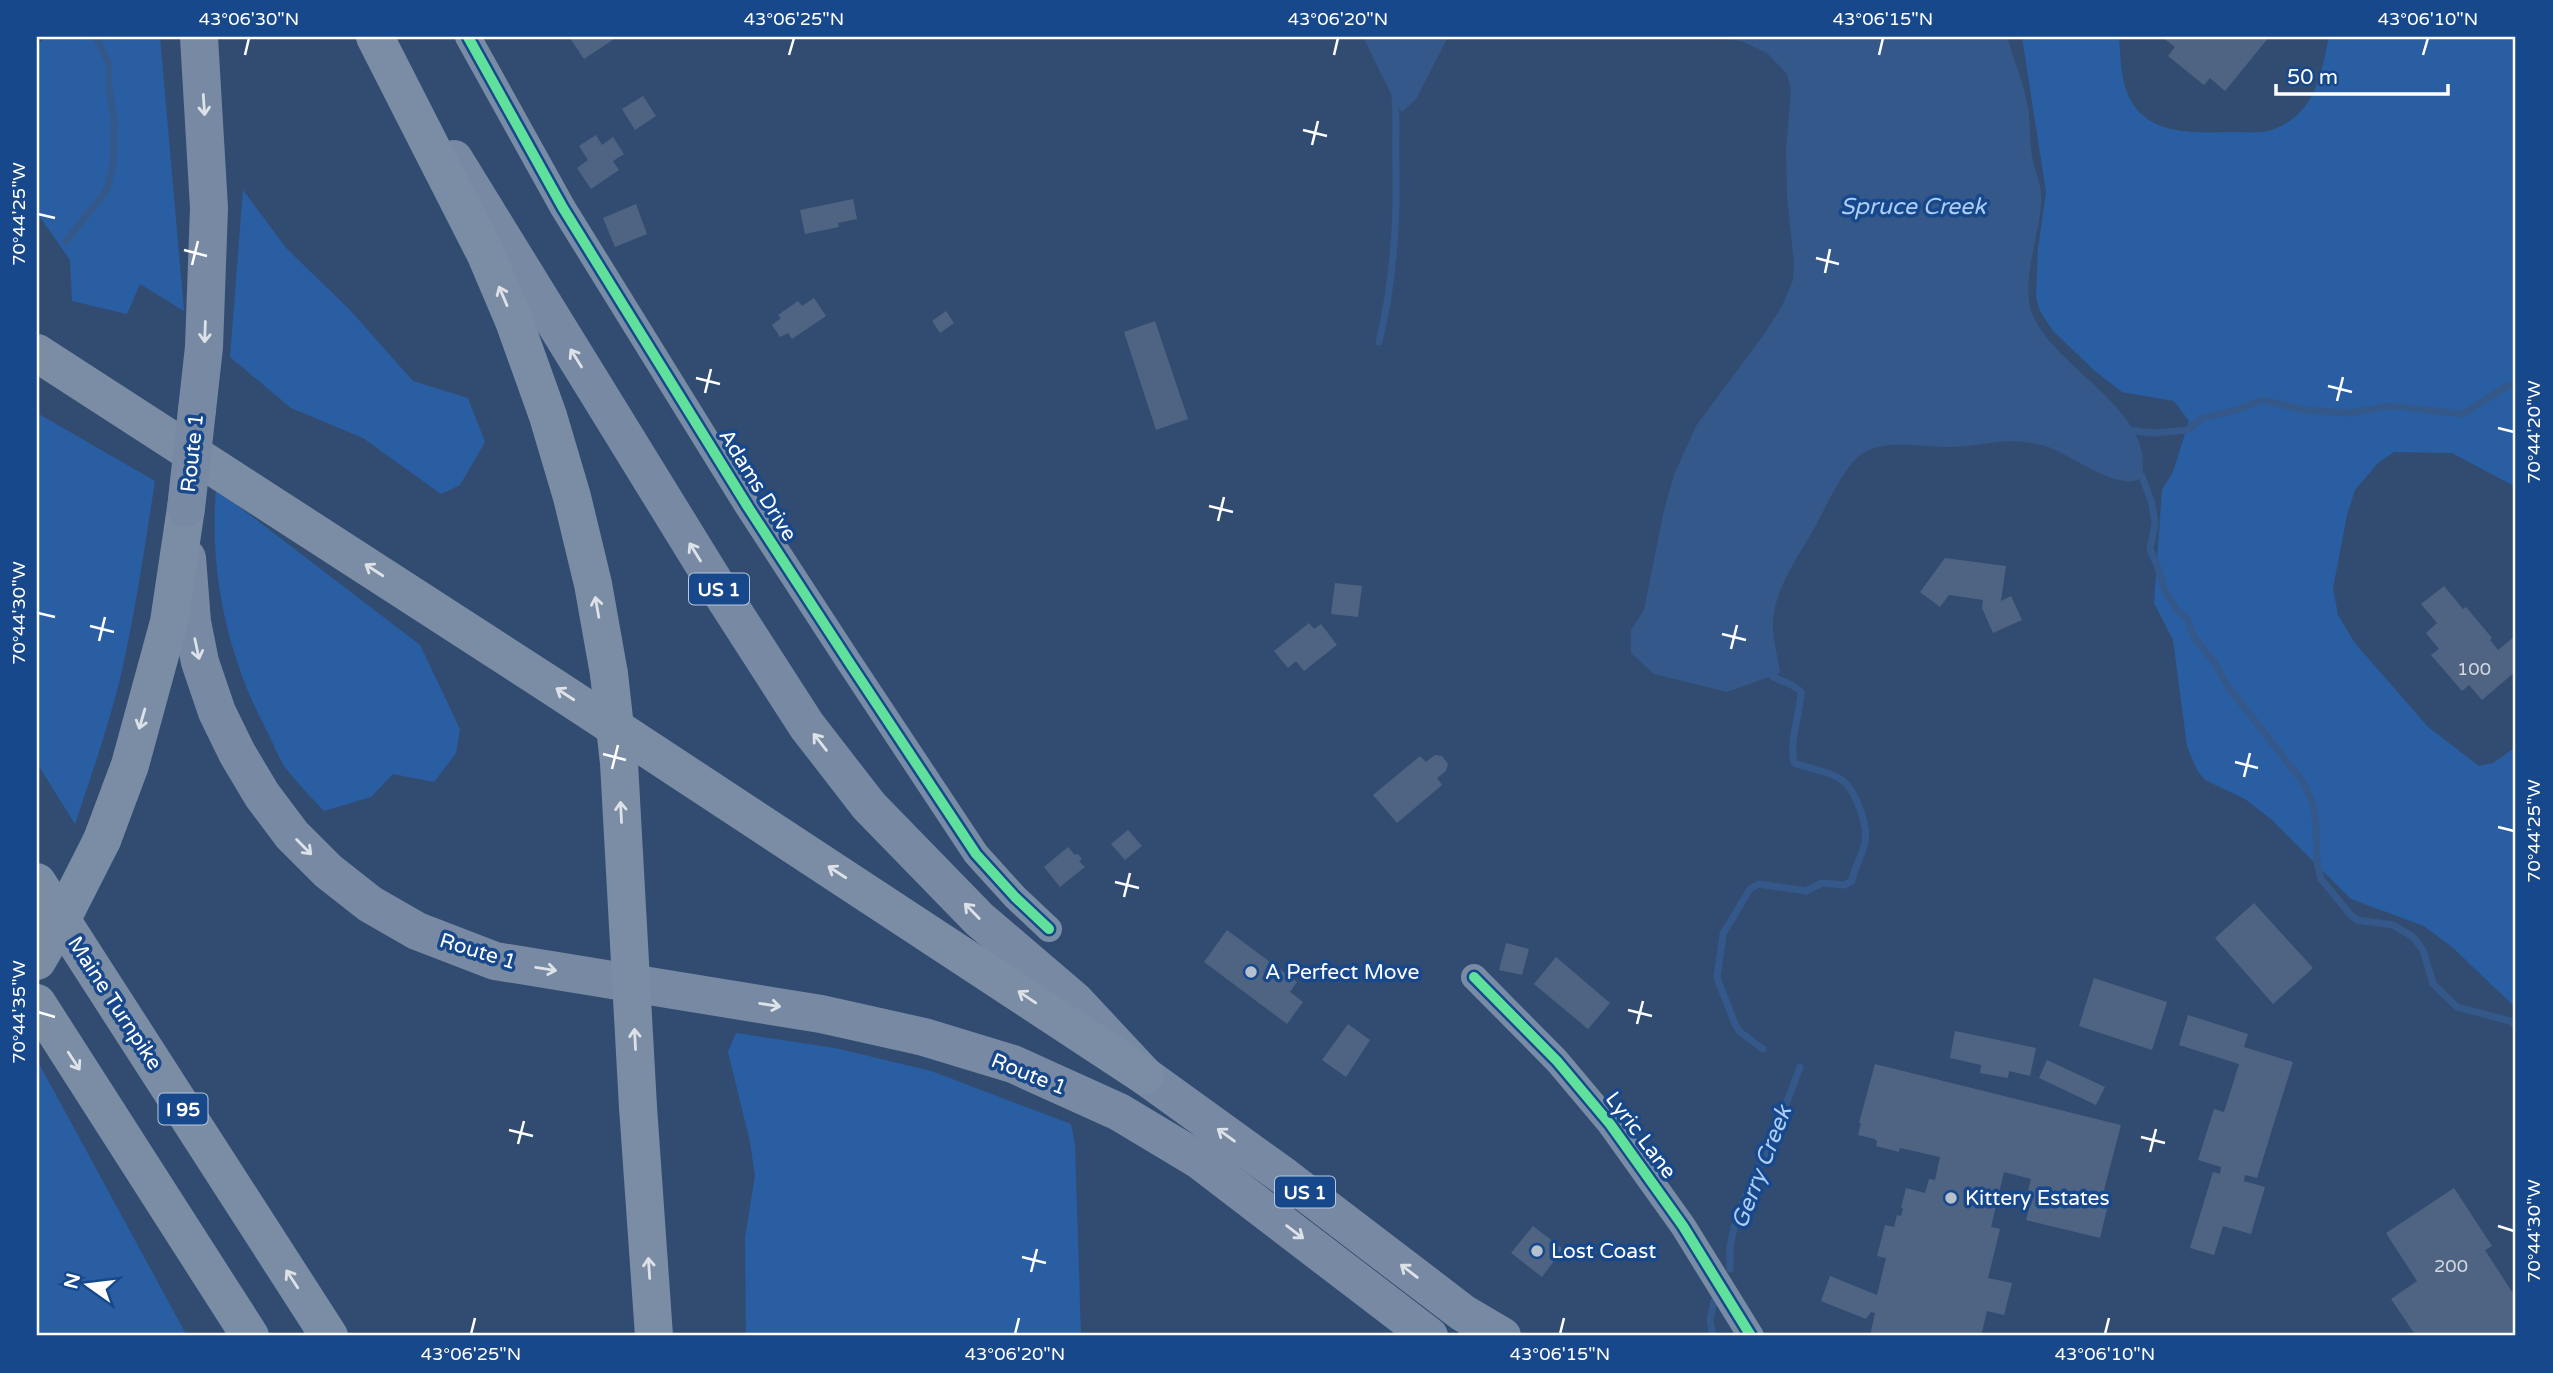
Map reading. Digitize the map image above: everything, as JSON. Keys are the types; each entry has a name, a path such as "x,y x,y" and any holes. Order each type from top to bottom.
{"highway":[{"path":"375,37 486,255 514,321 548,416 572,497 593,584 609,674 619,763 654,1336"},
{"path":"37,353 547,683 1145,1076"},
{"path":"37,961 102,840 130,765 169,622 186,508"},
{"name":"Maine Turnpike","path":"37,882 329,1336"},
{"path":"37,1003 250,1336"},
{"path":"98,1099 222,1336"}],"main road":[{"name":"Route 1","path":"199,37 209,208 204,347 186,508 187,583 191,622 200,662 217,712 262,795 292,835 328,871 370,904 417,931 495,961 821,1014 924,1037 1013,1064 1119,1112 1189,1154 1429,1336"},
{"name":"US 1","path":"375,37 430,120 715,583 807,726 878,815 979,919 1075,1001 1145,1076 1285,1177 1476,1324 1502,1336"}],"street":[{"name":"Adams Drive","path":"468,37 566,214 748,507 976,854 1049,929"},
{"name":"Lyric Lane","path":"1474,977 1557,1061 1609,1124 1683,1226 1751,1336"}],"shaded area":[{"path":"46,37 160,37 184,311 140,284 127,314 72,301 70,260 37,209 37,45"},
{"path":"2022,37 2119,37 2126,88 2133,104 2142,114 2165,127 2206,133 2264,132 2282,126 2294,118 2315,89 2329,37 2516,37 2516,487 2452,453 2394,452 2378,463 2355,490 2347,515 2333,588 2338,615 2354,642 2428,727 2479,766 2493,763 2516,747 2516,1008 2452,947 2424,926 2351,899 2272,820 2245,799 2205,780 2197,770 2187,746 2173,640 2154,603 2162,490 2173,472 2189,421 2174,401 2122,392 2095,371 2053,331 2040,311 2036,297 2038,249 2046,192"},
{"path":"243,190 286,248 349,309 413,381 468,398 485,442 460,485 441,494 363,438 291,408 230,357"},
{"path":"37,413 155,481 122,670 75,824 37,763"},
{"path":"216,489 420,645 460,729 456,753 434,782 393,774 371,797 324,811 288,771 242,675 224,615 216,552"},
{"path":"736,1033 835,1048 931,1071 1071,1124 1075,1145 1081,1336 746,1336 745,1238 755,1176 750,1142 728,1052"},
{"path":"37,1060 187,1336 37,1336"}],"water":[{"path":"1363,37 1448,37 1416,99 1402,112"},
{"name":"Spruce Creek","path":"1710,37 2007,37 2026,99 2032,155 2041,192 2028,289 2034,318 2046,337 2121,413 2135,433 2142,455 2141,478 2132,481 2107,476 2045,446 2019,441 1950,447 1890,445 1867,451 1852,463 1841,479 1789,571 1778,596 1773,627 1780,673 1727,692 1654,674 1631,653 1631,630 1644,610 1664,510 1674,475 1696,426 1765,333 1782,306 1793,280 1794,264 1787,197 1786,149 1791,91 1787,74 1767,53 1741,41"}],"building":[{"path":"569,37 617,37 584,59"},
{"path":"2162,37 2269,37 2225,91 2210,78 2204,85 2168,56 2175,47"},
{"path":"643,96 656,116 635,130 622,109"},
{"path":"596,135 602,145 613,137 624,154 613,161 619,170 591,189 577,168 588,160 579,146"},
{"path":"853,199 857,219 838,223 839,227 805,234 800,210"},
{"path":"636,204 647,234 615,247 603,218"},
{"path":"814,298 826,316 792,339 788,333 780,337 772,325 781,318 778,315 798,301 802,306"},
{"path":"946,311 954,323 940,333 932,321"},
{"path":"1155,321 1188,419 1156,430 1124,332"},
{"path":"1945,558 2006,566 2001,601 2011,596 2022,620 1993,633 1982,608 1983,600 1949,595 1940,607 1920,592"},
{"path":"1335,583 1362,586 1358,617 1331,614"},
{"path":"2444,586 2463,609 2466,607 2492,638 2490,640 2498,650 2515,636 2516,638 2516,671 2482,700 2469,685 2462,691 2431,655 2439,649 2426,633 2437,623 2421,604"},
{"path":"1309,623 1314,629 1321,624 1337,645 1304,671 1296,661 1288,668 1274,651"},
{"path":"1435,755 1442,756 1448,764 1446,771 1437,778 1442,785 1397,823 1373,795 1420,756 1426,762"},
{"path":"1128,830 1142,846 1125,860 1111,844"},
{"path":"1068,847 1075,855 1078,854 1082,859 1079,861 1085,867 1060,887 1044,867"},
{"path":"2254,903 2313,968 2273,1004 2215,938"},
{"name":"A Perfect Move","path":"1227,930 1297,982 1290,992 1303,1002 1287,1024 1204,962"},
{"path":"1506,943 1529,949 1522,975 1499,970"},
{"path":"1556,957 1610,1003 1588,1029 1534,984"},
{"path":"2094,978 2167,1002 2152,1050 2079,1026"},
{"path":"2188,1015 2248,1034 2244,1047 2293,1062 2257,1178 2245,1175 2244,1181 2265,1187 2251,1234 2223,1226 2214,1255 2190,1248 2213,1172 2220,1174 2221,1167 2198,1160 2214,1109 2224,1112 2239,1064 2179,1045"},
{"path":"1348,1024 1370,1040 1346,1077 1322,1060"},
{"path":"1955,1031 2036,1048 2030,1076 2009,1071 2008,1078 1980,1073 1981,1065 1950,1058"},
{"path":"2047,1060 2105,1087 2096,1105 2039,1078"},
{"name":"Kittery Estates","path":"1875,1064 2121,1125 2104,1190 2111,1192 2100,1238 2026,1220 2030,1204 2025,1203 2031,1179 2004,1172 1991,1227 2000,1229 1988,1278 2012,1283 2004,1315 1987,1311 1981,1336 1870,1336 1875,1313 1871,1312 1866,1319 1821,1301 1830,1276 1877,1295 1886,1258 1877,1256 1885,1225 1894,1227 1897,1215 1901,1216 1906,1188 1925,1193 1929,1179 1935,1180 1940,1157 1876,1146 1875,1139 1858,1135"},
{"path":"2454,1188 2492,1246 2485,1250 2516,1298 2516,1336 2452,1336 2450,1333 2445,1336 2416,1336 2391,1299 2417,1281 2386,1233"},
{"name":"Lost Coast","path":"1533,1226 1563,1249 1542,1277 1511,1253"}],"waterway":[{"path":"66,241 106,191 113,167 114,119 109,88 109,64 96,37"},
{"path":"1379,342 1388,299 1395,236 1395,96"},
{"path":"2126,430 2155,433 2188,430 2202,418 2263,400 2304,410 2349,413 2390,406 2463,414 2507,386 2516,385"},
{"path":"2136,472 2142,476 2152,504 2155,523 2150,549 2164,589 2177,610 2187,619 2194,637 2214,662 2229,688 2303,782 2313,804 2317,862 2321,879 2357,920 2393,925 2413,937 2423,950 2433,984 2457,1007 2510,1021 2516,1026"},
{"name":"Gerry Creek","path":"1763,1049 1740,1032 1717,978 1723,934 1750,889 1759,884 1806,891 1822,883 1844,885 1852,881 1866,835 1856,798 1844,781 1828,773 1794,763 1793,745 1801,692 1772,676"},
{"name":"Gerry Creek","path":"1730,1269 1730,1246 1736,1220 1773,1139 1800,1067"},
{"name":"Gerry Creek","path":"1713,1336 1710,1320 1714,1301"}],"cycle path":[{"path":"468,37 563,208 748,507 976,854 1049,929"},
{"path":"1474,977 1557,1061 1610,1124 1683,1226 1751,1336"}],"place":[{"name":"A Perfect Move","path":"1251,972"},
{"name":"Kittery Estates","path":"1951,1198"},
{"name":"Lost Coast","path":"1537,1251"}]}
